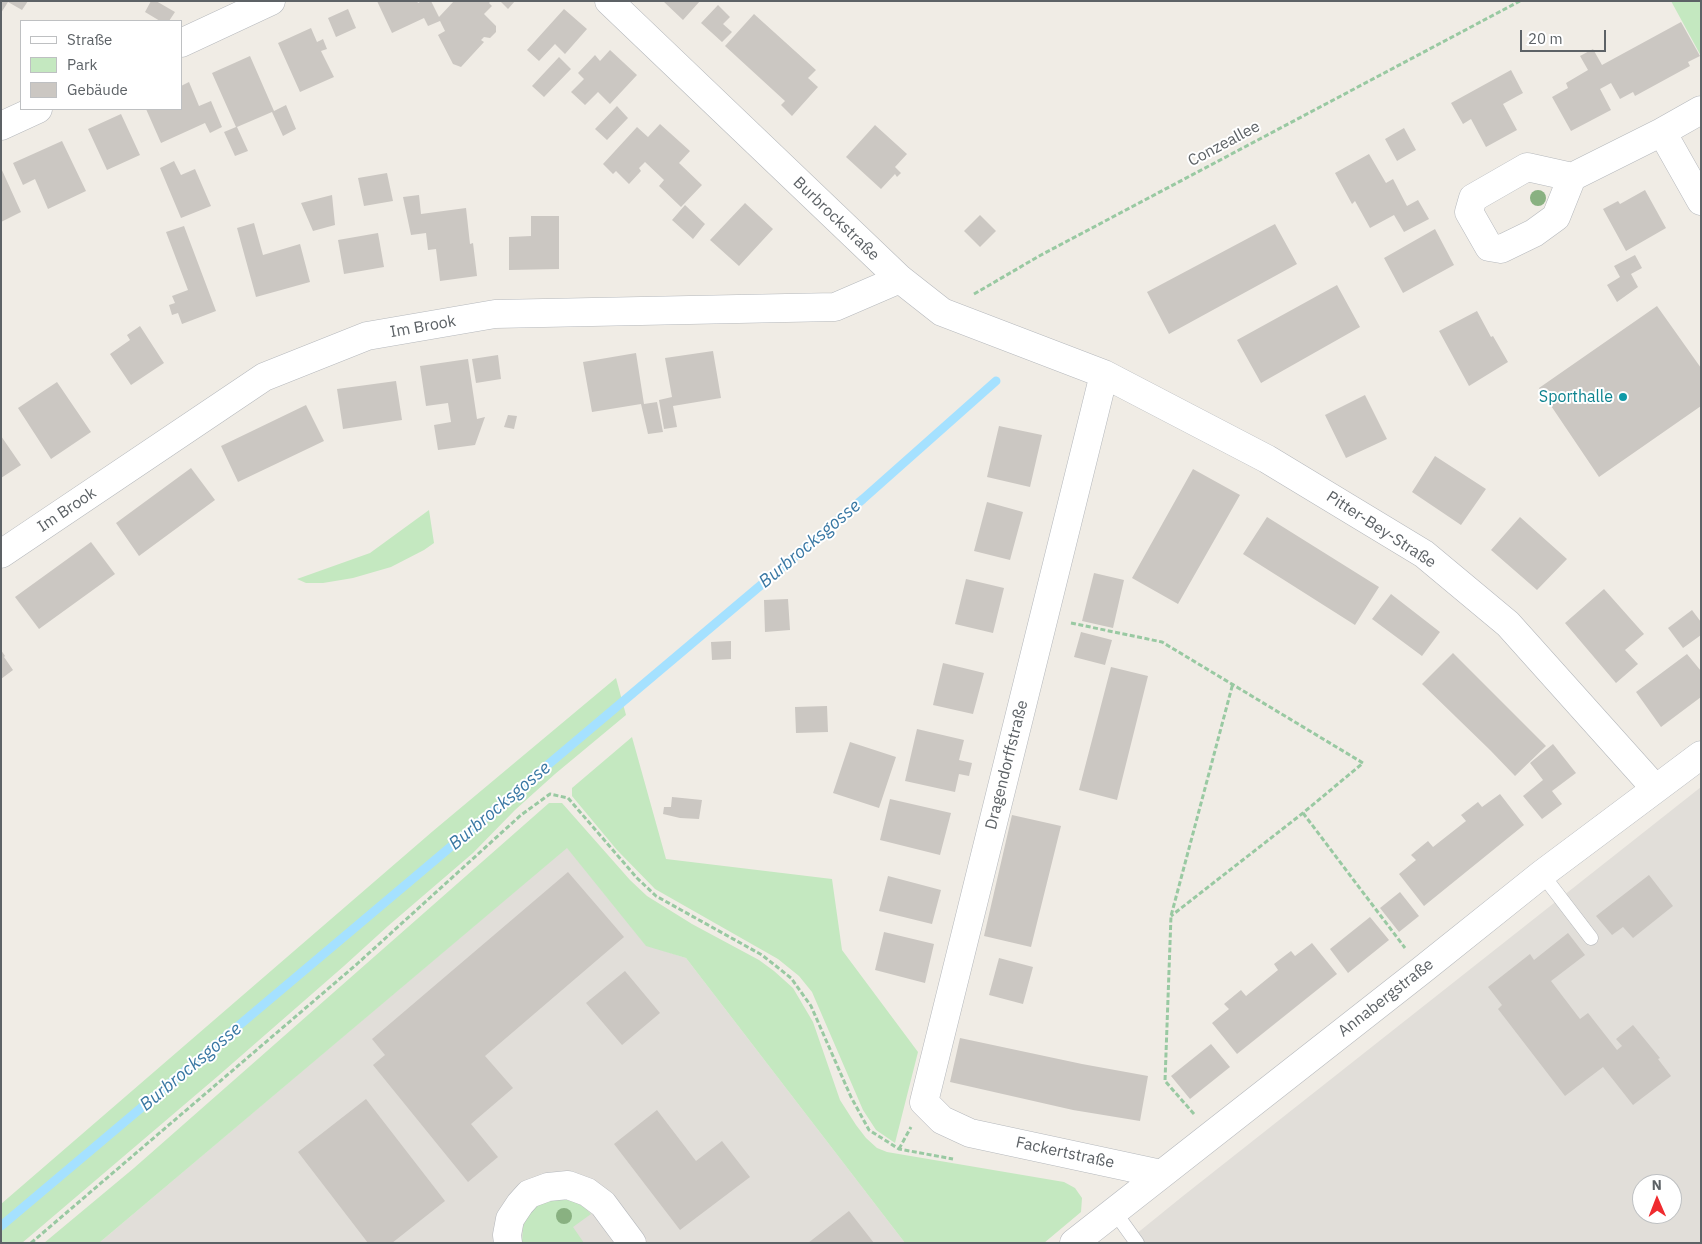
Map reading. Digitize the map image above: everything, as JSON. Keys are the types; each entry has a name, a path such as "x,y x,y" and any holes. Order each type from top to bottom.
{"street":[{"path":"182,43 271,1"},
{"name":"Burbrockstraße","path":"608,1 900,279 942,312 1104,374"},
{"path":"1,126 36,110"},
{"path":"1572,177 1662,132 1701,110"},
{"path":"1662,132 1701,201"},
{"name":"Im Brook","path":"1,554 264,377 367,336 495,314 835,307 900,279"},
{"name":"Dragendorffstraße","path":"970,1133 942,1120 924,1102 1104,374"},
{"name":"Pitter-Bey-Straße","path":"1104,374 1267,459 1424,554 1508,624 1656,788"},
{"name":"Annabergstraße","path":"1074,1243 1542,874 1701,755"},
{"name":"Fackertstraße","path":"970,1133 1161,1174"},
{"path":"508,1243 507,1235 510,1219 529,1194 548,1187 568,1185 587,1192 603,1204 632,1243"}],"lane":[{"path":"1542,874 1591,938"},
{"path":"1114,1211 1137,1243"}],"path":[{"name":"Conzeallee","path":"942,312 1041,255 1520,1"},
{"path":"1044,617 1162,642 1363,763 1303,814 1171,916"},
{"path":"1211,1134 1165,1081 1171,916 1233,684"},
{"path":"31,1243 356,964 521,815 550,794 568,798 636,878 656,896 762,955 791,978 812,1006 851,1097"},
{"path":"1303,814 1422,970"}],"shaded area":[{"path":"1701,787 1701,1243 1125,1243 1183,1196"},
{"path":"567,847 646,945 686,958 905,1243 99,1243"}],"green space":[{"path":"1671,1 1701,1 1701,56"},
{"path":"429,510 434,543 424,550 391,567 353,578 323,583 306,583 297,579 370,553"},
{"path":"616,678 626,715 555,774 515,810 473,853 344,966 22,1243 1,1243 1,1204 433,831"},
{"path":"632,737 666,859 832,879 842,950 918,1052 895,1143 876,1130 863,1110 812,992 799,976 778,959 655,889 617,850 572,796 572,788"},
{"path":"549,803 562,803 630,880 647,896 692,924 759,960 793,988 813,1022 840,1100 866,1138 877,1148 887,1152 1064,1182 1075,1188 1082,1198 1081,1212 1044,1243 905,1243 686,958 646,946 567,848 99,1243 44,1243 134,1168"},
{"path":"549,1199 571,1199 591,1214 573,1227 584,1243 522,1243 525,1220 531,1210"}],"building":[{"path":"1,1 28,1 22,10 8,2 1,13"},
{"path":"151,1 156,1 175,12 170,20 158,20 145,12"},
{"path":"377,1 417,1 418,3 431,1 439,17 454,1 491,1 489,3 492,6 484,14 496,26 496,32 490,38 484,37 481,40 484,42 461,67 453,64 438,35 445,31 440,21 428,26 424,18 392,33"},
{"path":"500,1 515,1 508,9"},
{"path":"663,1 700,1 683,20"},
{"path":"718,5 730,17 723,24 732,32 722,42 701,23"},
{"path":"348,9 356,28 336,37 328,18"},
{"path":"564,9 587,29 565,54 555,44 539,61 527,50"},
{"path":"754,14 816,70 808,78 818,87 792,116 781,105 785,101 725,46"},
{"path":"1681,22 1700,56 1688,62 1690,66 1635,96 1633,92 1620,99 1611,83 1600,89 1611,110 1571,131 1552,97 1568,88 1566,83 1588,70 1580,56 1593,49 1602,65"},
{"path":"311,28 317,42 323,39 327,49 321,51 334,77 300,92 278,43"},
{"path":"610,50 637,75 610,104 598,92 585,105 571,92 584,79 578,73 595,55 600,61"},
{"path":"250,56 274,111 286,105 296,129 283,136 272,112 237,127 248,151 235,156 224,132 236,127 212,73"},
{"path":"559,57 571,69 544,97 532,86"},
{"path":"1511,70 1523,93 1503,104 1517,130 1486,147 1471,119 1463,124 1451,103"},
{"path":"189,82 199,106 211,101 222,127 210,133 205,123 161,143 146,110 182,110 182,86"},
{"path":"617,106 628,118 607,140 595,129"},
{"path":"121,114 140,155 107,170 88,129"},
{"path":"660,124 690,151 679,163 702,185 681,207 659,186 664,180 645,162 639,168 641,171 629,184 616,171 613,174 603,164 637,127 648,137"},
{"path":"875,125 907,154 895,167 901,173 897,177 895,174 881,189 846,157"},
{"path":"1404,128 1416,150 1397,161 1385,139"},
{"path":"62,141 86,191 48,209 35,179 23,185 13,163"},
{"path":"1369,154 1386,183 1393,179 1407,206 1418,200 1429,219 1404,232 1394,215 1370,228 1355,201 1352,204 1335,173"},
{"path":"174,161 181,175 195,169 211,206 181,218 160,168"},
{"path":"1,168 21,212 1,222"},
{"path":"387,173 393,201 364,206 358,178"},
{"path":"1645,190 1666,228 1626,251 1603,209 1618,201 1620,204"},
{"path":"332,195 335,225 313,231 301,203"},
{"path":"419,195 421,214 466,208 470,244 473,243 477,276 440,281 436,249 428,250 426,233 411,235 403,197"},
{"path":"745,203 773,229 739,266 710,240"},
{"path":"685,205 705,224 693,239 672,220"},
{"path":"980,215 996,231 980,247 964,231"},
{"path":"531,216 559,216 559,269 509,270 509,237 531,236"},
{"path":"254,223 263,255 300,244 310,282 256,297 237,228"},
{"path":"1275,224 1297,264 1169,334 1147,292"},
{"path":"184,226 216,311 182,324 178,313 172,315 169,305 175,303 172,296 188,290 166,232"},
{"path":"1435,229 1454,265 1403,293 1384,258"},
{"path":"378,233 384,267 344,274 338,240"},
{"path":"1635,255 1642,268 1631,274 1638,287 1617,302 1607,285 1620,277 1614,266"},
{"path":"1337,285 1360,327 1261,383 1237,340"},
{"name":"Sporthalle","path":"1657,306 1701,368 1701,406 1599,477 1539,388"},
{"path":"1477,311 1491,337 1493,336 1508,362 1469,386 1439,331"},
{"path":"140,326 164,363 131,385 110,354 130,340 127,335"},
{"path":"713,351 721,398 673,406 677,427 664,429 659,400 672,397 665,358"},
{"path":"636,353 644,404 657,402 663,432 648,434 641,404 592,412 583,362"},
{"path":"498,355 501,379 476,383 472,359"},
{"path":"468,359 477,419 485,417 475,445 438,450 434,425 451,422 448,403 426,406 420,366"},
{"path":"396,381 402,420 343,429 337,389"},
{"path":"57,382 91,432 51,459 18,408"},
{"path":"1365,395 1387,439 1346,458 1325,415"},
{"path":"306,405 324,441 238,482 221,446"},
{"path":"508,415 517,416 514,429 504,427"},
{"path":"999,426 1042,435 1030,487 987,477"},
{"path":"1,436 21,465 1,478"},
{"path":"1435,456 1486,489 1461,525 1412,492"},
{"path":"191,468 215,500 139,556 116,523"},
{"path":"1193,469 1240,495 1178,604 1132,578"},
{"path":"987,502 1023,512 1010,560 974,551"},
{"path":"1267,517 1379,587 1355,625 1243,554"},
{"path":"1520,517 1567,559 1537,590 1491,550"},
{"path":"91,542 115,574 39,629 15,597"},
{"path":"1094,573 1124,580 1113,628 1082,621"},
{"path":"966,579 1004,588 993,633 955,624"},
{"path":"1604,589 1644,634 1625,650 1638,664 1616,683 1565,623"},
{"path":"1391,594 1440,632 1422,656 1372,619"},
{"path":"788,599 790,630 765,632 764,600"},
{"path":"1692,610 1701,622 1701,635 1683,648 1668,628"},
{"path":"1081,632 1112,640 1105,665 1074,657"},
{"path":"731,641 731,659 712,660 711,642"},
{"path":"1,650 13,670 1,679"},
{"path":"1453,653 1546,746 1515,776 1422,684"},
{"path":"1687,654 1701,671 1701,697 1661,727 1636,692"},
{"path":"943,663 984,673 973,714 933,705"},
{"path":"1111,667 1148,676 1117,800 1079,790"},
{"path":"827,706 828,732 796,733 795,707"},
{"path":"917,729 964,740 959,760 972,763 969,776 959,774 955,792 905,781"},
{"path":"850,742 896,757 879,808 833,793"},
{"path":"1553,744 1576,773 1552,791 1562,804 1542,819 1523,796 1543,780 1530,763"},
{"path":"1500,794 1524,825 1424,906 1399,874 1416,860 1411,855 1428,841 1433,847 1466,821 1461,815 1478,802 1482,807"},
{"path":"672,797 702,800 699,819 680,818 663,814 664,807 671,807"},
{"path":"890,799 951,813 940,855 880,840"},
{"path":"1012,815 1061,826 1031,947 984,936"},
{"path":"568,872 624,937 485,1056 513,1088 471,1124 498,1157 468,1182 373,1065 385,1055 372,1039"},
{"path":"1649,875 1673,906 1633,938 1623,927 1612,935 1596,916"},
{"path":"888,876 941,890 932,924 879,911"},
{"path":"1400,892 1419,916 1399,932 1380,908"},
{"path":"1370,917 1389,940 1348,973 1330,949"},
{"path":"884,932 934,944 925,983 875,970"},
{"path":"1568,933 1585,955 1551,981 1580,1019 1588,1013 1617,1050 1622,1046 1616,1039 1633,1025 1660,1058 1658,1059 1671,1076 1633,1105 1603,1067 1565,1096 1498,1009 1502,1005 1488,987 1530,954 1534,960"},
{"path":"1312,943 1337,974 1237,1054 1212,1023 1229,1009 1224,1004 1241,990 1246,996 1278,970 1274,964 1291,951 1295,956"},
{"path":"999,958 1033,967 1023,1004 989,995"},
{"path":"625,971 660,1013 622,1045 586,1003"},
{"path":"960,1038 1148,1076 1140,1121 1073,1110 950,1082"},
{"path":"1211,1044 1230,1067 1190,1099 1171,1076"},
{"path":"366,1099 445,1201 392,1243 368,1243 298,1152"},
{"path":"657,1110 696,1161 722,1141 750,1177 680,1230 614,1144"},
{"path":"849,1211 874,1243 808,1243"}],"waterway":[{"name":"Burbrocksgosse","path":"1,1226 863,499 996,381"}],"place":[{"name":"Sporthalle","path":"1623,397"}]}
